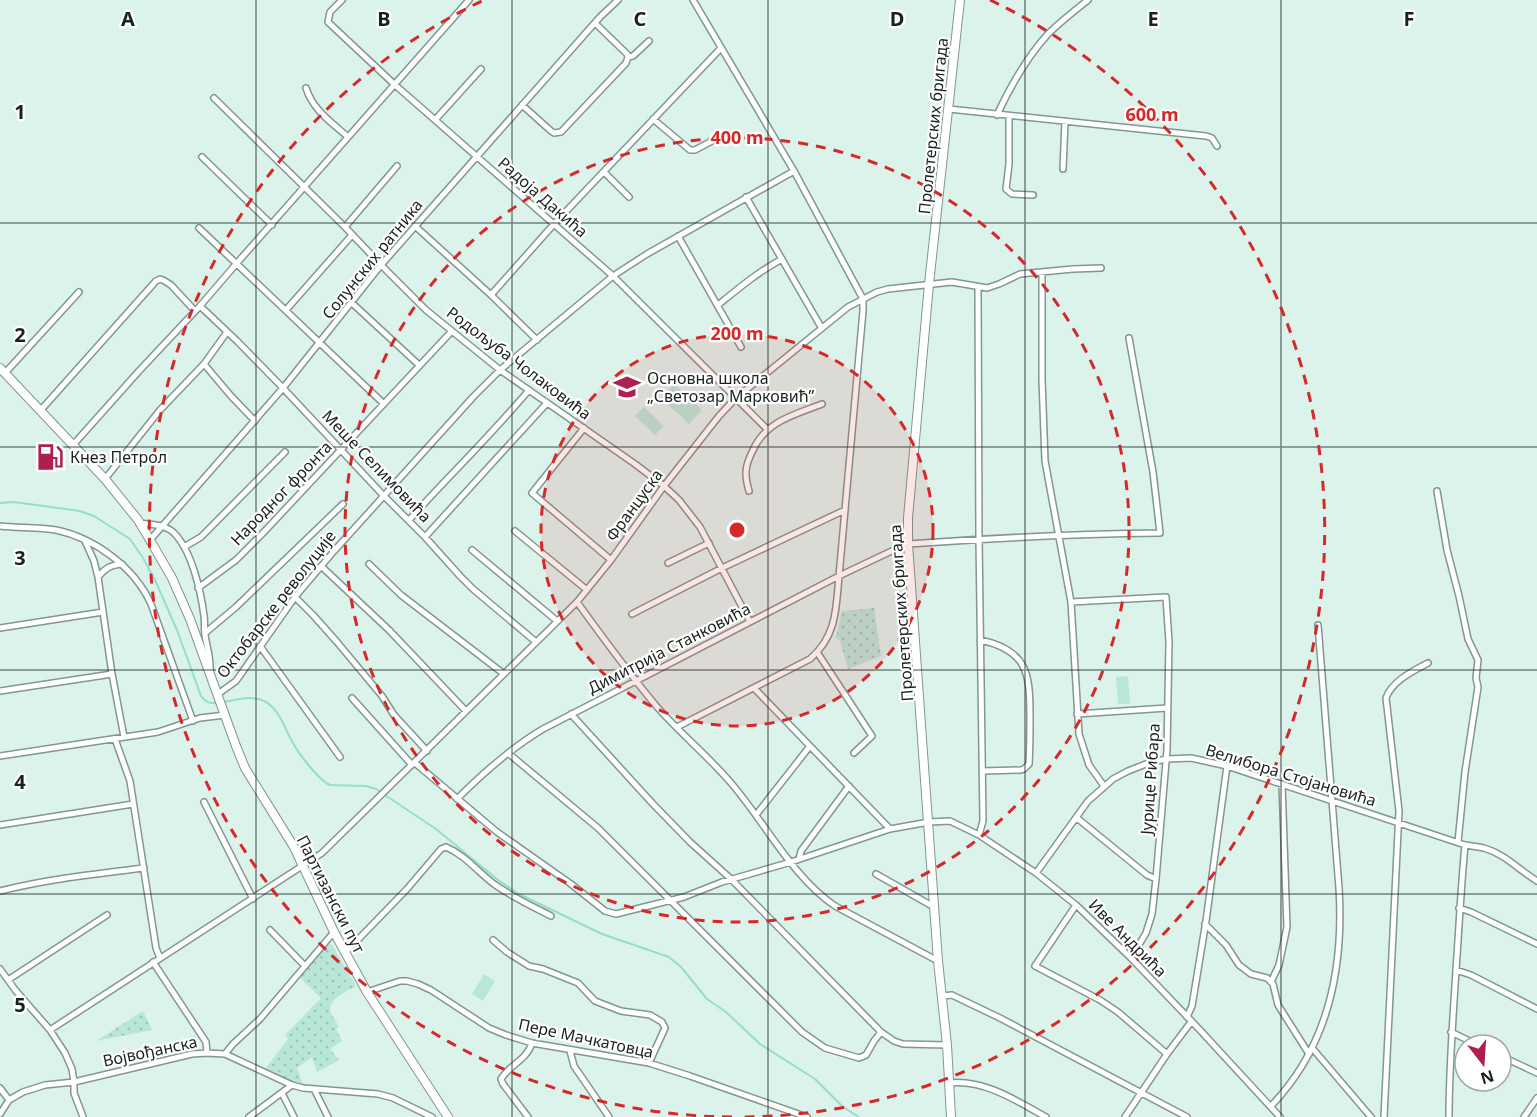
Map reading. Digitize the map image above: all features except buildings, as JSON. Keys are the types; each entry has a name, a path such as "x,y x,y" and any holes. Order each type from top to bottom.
{"street":[{"name":"Радоја Дакића","path":"342,0 328,15 328,22 394,84 613,276 767,429"},
{"path":"73,445 198,309 469,0"},
{"name":"Солунских ратника","path":"150,540 284,388 381,265 476,156 618,0"},
{"path":"677,727 810,658 824,644 832,628 839,576 863,298 794,171 693,0"},
{"name":"Пролетерских бригада","path":"951,1117 908,544 908,518 929,284 960,0"},
{"path":"997,115 1016,79 1043,40 1088,0"},
{"path":"522,105 551,131 561,132 626,63 628,57 626,52 595,23"},
{"path":"628,57 633,56 649,41"},
{"path":"491,295 554,224 721,48"},
{"path":"435,120 481,69"},
{"path":"306,88 316,107 348,137"},
{"name":"Родољуба Чолаковића","path":"214,98 426,310 451,332 500,370 664,486 700,527 750,622"},
{"path":"949,109 1206,136 1212,138 1217,146"},
{"path":"1009,116 1009,164 1006,189 1012,194 1033,195"},
{"path":"653,119 690,150 695,150 712,141"},
{"path":"1063,169 1065,121"},
{"path":"202,157 272,225"},
{"path":"345,227 397,166"},
{"path":"613,276 678,236 794,171"},
{"path":"604,172 629,197"},
{"path":"746,197 821,327"},
{"path":"416,226 537,340"},
{"path":"199,228 384,404"},
{"path":"286,310 352,235"},
{"path":"678,236 741,347"},
{"path":"718,305 754,276 782,260"},
{"path":"979,835 983,821 978,287 987,288 999,285 1020,274 1073,268 1101,268"},
{"path":"1042,272 1045,461 1071,602 1079,734 1089,765 1104,786"},
{"name":"Октобарске револуције","path":"219,697 236,681 295,597 321,566 474,396 500,370 613,276"},
{"name":"Меше Селимовића","path":"40,411 156,281 163,280 227,332 284,388 460,576 536,642"},
{"name":"Француска","path":"303,865 327,849 577,602 611,560 664,486 736,398 821,327 863,298 888,289 929,284 960,283 978,287"},
{"path":"2,370 79,292"},
{"path":"352,303 419,365"},
{"path":"105,479 160,410 204,364 227,332"},
{"name":"Народног фронта","path":"198,588 236,560 271,525 451,332"},
{"path":"908,544 1059,535 1160,532 1153,472 1129,338"},
{"path":"204,364 255,421"},
{"name":"Партизански пут","path":"2,370 105,479 150,540 184,603 245,768 294,847 334,932 367,992 446,1116"},
{"path":"409,520 529,390"},
{"path":"425,537 547,403"},
{"path":"748,491 747,463 756,443 767,429 789,417 822,404"},
{"path":"584,428 532,493 611,560"},
{"path":"184,547 201,537 285,452"},
{"path":"1437,491 1447,550 1467,635 1478,660 1476,678 1478,687 1465,772 1458,842"},
{"path":"205,633 236,607 343,504"},
{"path":"632,614 844,510"},
{"path":"139,523 162,526"},
{"path":"0,526 56,530 98,547 122,564 138,581 148,597 193,720"},
{"name":"Партизански пут","path":"162,526 174,533 184,547 198,588 211,659 210,673"},
{"path":"515,531 587,590"},
{"path":"85,541 98,577 124,737"},
{"path":"668,563 709,543"},
{"name":"Димитрија Станковића","path":"457,799 520,743 571,714 839,576 908,544"},
{"path":"472,550 557,621"},
{"path":"98,577 105,568 122,564"},
{"path":"369,564 410,602 504,674"},
{"path":"321,566 389,630 466,711"},
{"path":"295,597 314,615 382,696 394,715 427,751"},
{"name":"Јурице Рибара","path":"1071,602 1166,597 1167,759 1156,879 1152,914 1146,933 1131,958"},
{"path":"577,602 635,681 732,784 791,862 827,900 850,915 938,961"},
{"path":"0,628 104,612"},
{"path":"1271,1106 1282,1095 1311,1052 1331,997 1340,941 1341,912 1318,626"},
{"path":"980,640 997,645 1017,657 1026,671 1030,692 1029,765 1021,770 982,771"},
{"path":"260,646 340,757"},
{"path":"818,652 872,736 854,753"},
{"path":"1384,1117 1399,823 1386,698 1402,679 1428,663"},
{"path":"0,691 112,674"},
{"path":"754,688 890,829"},
{"path":"352,698 413,764 457,799"},
{"path":"1077,714 1167,708"},
{"path":"0,756 158,732 193,720 225,714"},
{"path":"571,714 690,842 731,879 881,1032 903,1044 947,1045"},
{"path":"115,739 128,773 156,948 160,958"},
{"path":"756,815 810,746"},
{"path":"508,753 598,828 802,1032 815,1042 840,1054 861,1058 866,1055 881,1032"},
{"name":"Велибора Стојановића","path":"1035,873 1088,801 1104,786 1128,771 1151,762 1191,758 1227,766 1465,845 1484,848 1495,852 1537,881"},
{"path":"1125,1117 1189,1019 1227,766"},
{"path":"1271,982 1279,965 1287,927 1282,784"},
{"path":"799,859 801,851 849,786"},
{"name":"Иве Андрића","path":"457,799 496,832 605,911 616,914 684,897 731,879 890,829 950,821 979,835 1035,873 1076,905 1131,958 1280,1117"},
{"path":"204,801 253,899"},
{"path":"0,825 134,804"},
{"path":"1077,818 1147,875 1156,879"},
{"path":"1449,1117 1451,1032 1465,845"},
{"path":"345,953 407,889 441,849 446,847 500,888 551,916"},
{"path":"50,1030 303,865"},
{"path":"0,891 45,881 144,868"},
{"path":"876,874 935,908"},
{"path":"1076,905 1035,966 1100,1000 1118,1012 1167,1054"},
{"path":"1459,908 1537,944"},
{"path":"8,980 107,915"},
{"path":"1205,924 1226,945 1239,965 1251,974 1267,978 1271,982 1278,1005 1311,1052 1371,1117"},
{"path":"270,930 305,966"},
{"path":"334,932 260,1019 225,1054 292,1084 314,1089 378,1094 393,1098 432,1117"},
{"path":"493,940 529,966 578,983 595,1001 621,1011 650,1015 658,1019 665,1028 649,1063"},
{"path":"153,962 206,1042 207,1053"},
{"path":"0,969 50,1030 69,1060 74,1093 83,1117"},
{"path":"1456,970 1471,975 1537,1009"},
{"name":"Пере Мачкатовца","path":"367,992 400,981 418,984 489,1028 532,1043 649,1063 807,1117"},
{"path":"942,996 952,995 1000,1018 1187,1117"},
{"path":"528,1117 501,1079 526,1055 532,1043"},
{"path":"570,1051 574,1066 609,1117"},
{"name":"Војвођанска","path":"9,1100 23,1092 45,1085 74,1082 192,1054 225,1054"},
{"path":"1513,1062 1537,1073"},
{"path":"949,1083 970,1083 987,1088 1046,1117"},
{"path":"250,1117 292,1084"},
{"path":"0,1088 9,1100 0,1114"},
{"path":"314,1089 328,1117"},
{"path":"282,1094 294,1117"},
{"path":"1524,1117 1537,1098"}],"green space":[{"path":"674,384 702,410 689,424 661,398"},
{"path":"644,407 664,426 655,435 635,416"},
{"path":"874,608 881,656 848,669 840,641 835,637 842,611"},
{"path":"1128,676 1130,704 1118,704 1116,677"},
{"path":"330,944 356,986 333,1001 330,1009 339,1027 336,1029 342,1041 330,1049 339,1060 317,1072 312,1057 297,1068 303,1084 295,1083 266,1068 288,1039 285,1035 321,998 300,978"},
{"path":"484,974 495,981 483,1001 472,994"},
{"path":"143,1011 152,1030 96,1041"}],"waterway":[{"path":"0,503 14,502 80,511 94,516 130,539 155,580 177,630 201,696 206,701 218,703 245,698 264,701 278,714 304,759 326,783 376,789 436,829 498,880 519,894 602,934 669,957 681,967 707,999 726,1012 760,1044 815,1079 843,1107 859,1117"}],"place":[{"name":"Основна школа „Светозар Марковић”","path":"627,387"},
{"name":"Кнез Петрол","path":"50,457"}]}
